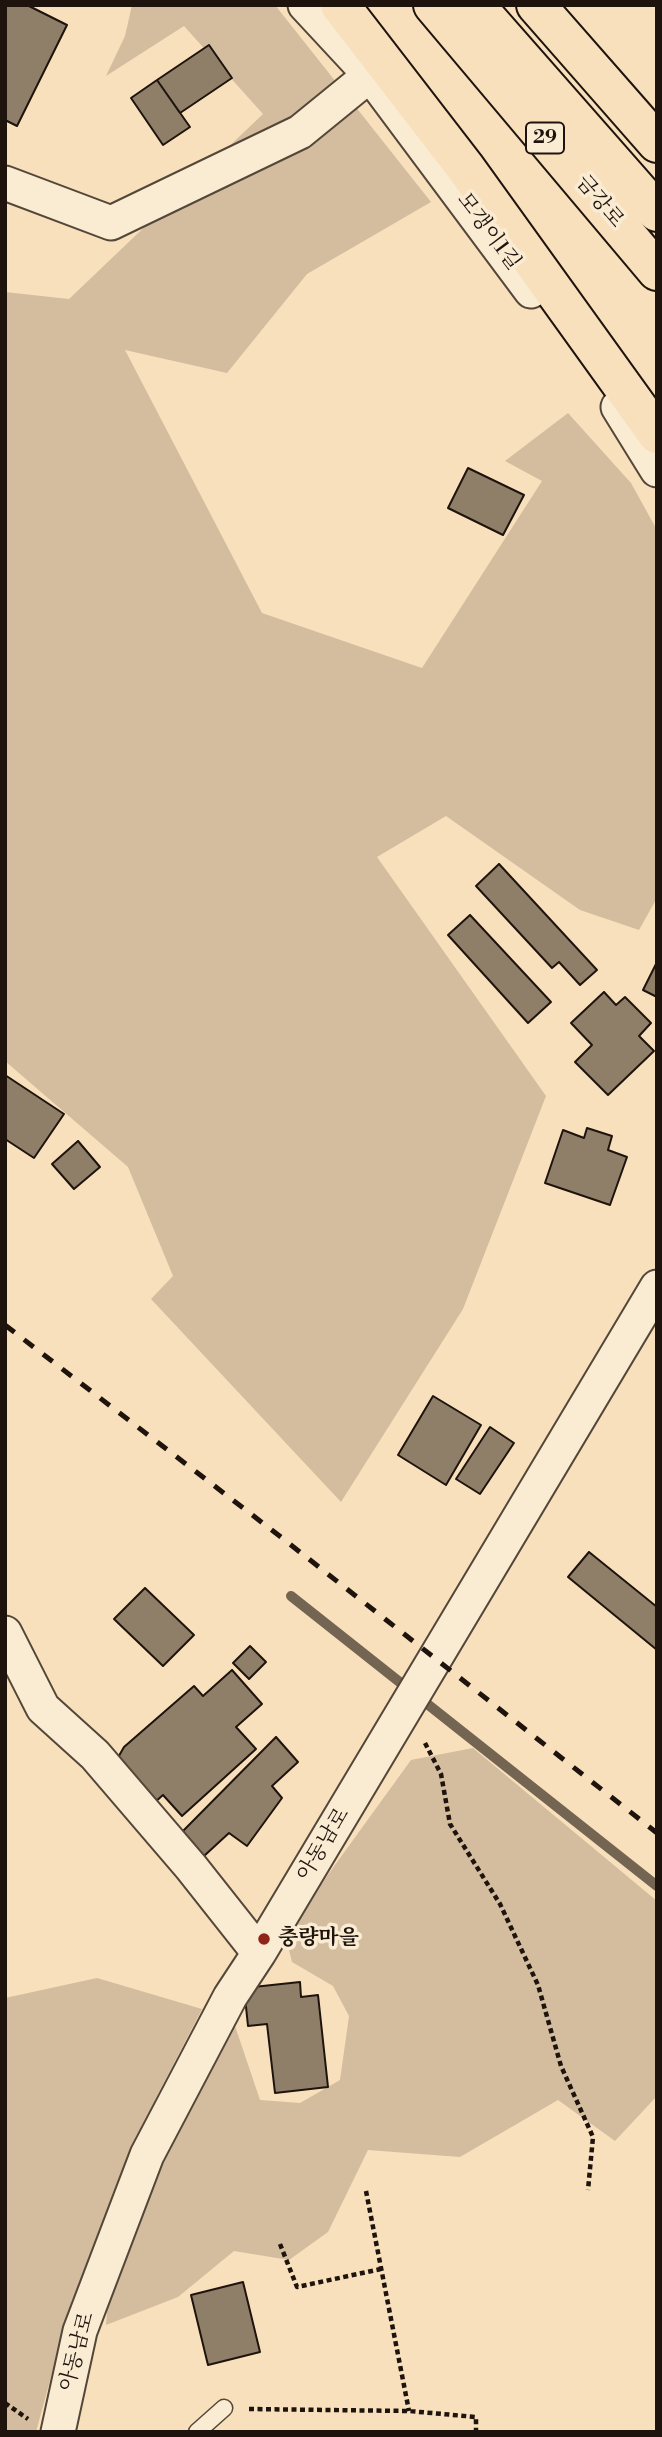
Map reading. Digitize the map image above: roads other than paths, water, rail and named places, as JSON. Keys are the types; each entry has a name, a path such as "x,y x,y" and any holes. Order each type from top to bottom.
{"highway":[{"path":"340,5 465,167 657,434"},
{"name":"금강로","path":"433,5 657,271"},
{"name":"금강로","path":"475,5 657,212"},
{"path":"536,5 657,143"}],"street":[{"name":"모갱이1길","path":"305,5 370,75 625,416 657,470"},
{"path":"5,183 111,223 300,132 370,75"},
{"name":"아동남로","path":"58,2432 80,2331 147,2155 230,1997 259,1953 657,1287"},
{"path":"5,1633 43,1709 95,1755 191,1867 259,1953"}],"lane":[{"path":"197,2432 223,2408"}],"waterway":[{"path":"291,1596 657,1886"}],"railway":[{"path":"5,1325 277,1534 657,1833"}],"place":[{"name":"충량마을","path":"264,1939"}]}
